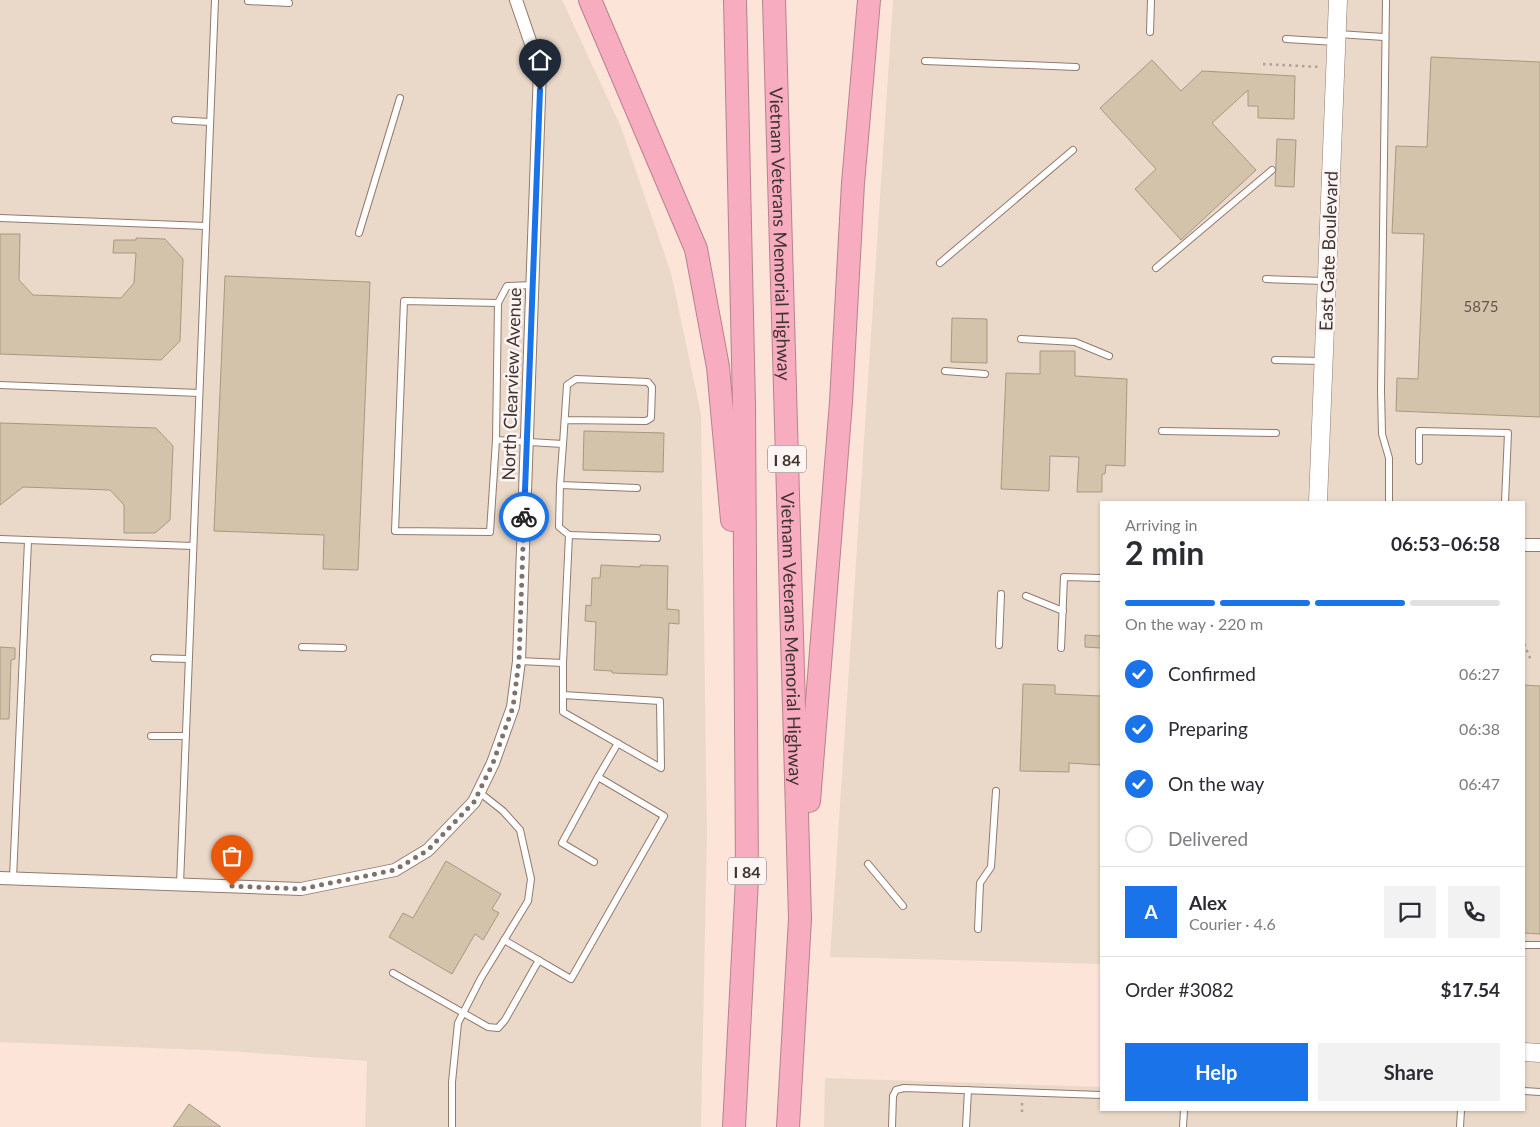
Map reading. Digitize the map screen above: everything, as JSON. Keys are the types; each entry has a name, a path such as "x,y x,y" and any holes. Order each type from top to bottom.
{"highway":[{"path":"590,0 696,249 718,368 731,510 746,615"},
{"name":"I 84","path":"734,1127 747,879 744,405 735,0"},
{"name":"Vietnam Veterans Memorial Highway","path":"774,0 800,919 788,1127"},
{"path":"800,919 841,402 853,183 870,0"}],"street":[{"name":"North Clearview Avenue","path":"0,878 301,889 395,870 428,850 474,802 493,763 513,707 519,661 540,70 516,0"},
{"name":"East Gate Boulevard","path":"1318,501 1338,0"},
{"path":"1525,545 1540,545"},
{"path":"1525,1052 1540,1053"}],"lane":[{"path":"180,884 215,0"},
{"path":"1150,32 1152,0"},
{"path":"1386,0 1384,37 1381,390 1382,434 1389,458 1389,501"},
{"path":"248,1 289,3"},
{"path":"1286,39 1384,37"},
{"path":"925,61 1076,67"},
{"path":"359,233 400,98"},
{"path":"175,120 210,122"},
{"path":"940,263 1074,150"},
{"path":"1156,268 1272,170"},
{"path":"0,218 206,226"},
{"path":"1266,279 1327,281"},
{"path":"498,303 404,301 395,531 490,532 496,440 498,303 507,286 532,285"},
{"path":"1021,339 1075,342 1109,356"},
{"path":"1275,360 1324,361"},
{"path":"945,371 985,374"},
{"path":"565,420 646,421 651,418 652,387 648,382 576,379 567,385 558,527 569,534 657,538"},
{"path":"0,385 200,393"},
{"path":"1162,431 1276,433"},
{"path":"1419,461 1419,431 1508,433 1505,501"},
{"path":"496,440 563,444"},
{"path":"560,485 637,488"},
{"path":"563,695 660,701 661,768 563,712 563,695 563,663 569,534"},
{"path":"0,539 193,546"},
{"path":"14,878 28,541"},
{"path":"1061,648 1064,577 1100,578"},
{"path":"999,645 1001,594"},
{"path":"1026,596 1063,611"},
{"path":"302,647 342,648"},
{"path":"154,658 188,659"},
{"path":"519,661 563,663"},
{"path":"151,736 186,736"},
{"path":"594,862 562,843 618,743"},
{"path":"504,940 571,979 664,816 598,777"},
{"path":"978,929 980,883 991,867 996,791"},
{"path":"452,1127 452,1082 458,1023 481,978 528,901 531,879 520,830 503,811 479,792"},
{"path":"868,864 903,906"},
{"path":"1525,945 1540,945"},
{"path":"393,972 488,1027 498,1028 505,1020 539,960"},
{"path":"892,1127 893,1096 896,1090 904,1088 1100,1095"},
{"path":"966,1127 968,1090"},
{"path":"1525,1091 1540,1092"},
{"path":"1183,1127 1184,1111"},
{"path":"1460,1127 1461,1111"}],"path":[{"path":"1263,64 1321,67"},
{"path":"1525,646 1531,660"},
{"path":"1022,1102 1022,1112"}],"shaded area":[{"path":"0,0 562,0 621,127 671,273 701,414 707,834 701,1127 365,1127 367,1061 227,1051 0,1042"},
{"path":"893,0 1540,0 1540,1127 824,1127 825,1078 1100,1087 1100,1111 1525,1111 1525,501 1100,501 1100,964 830,957"}],"building":[{"path":"1431,57 1540,62 1540,417 1396,411 1397,378 1418,379 1424,234 1392,233 1396,146 1427,147"},
{"path":"1152,60 1181,91 1202,71 1295,76 1294,119 1258,118 1258,106 1248,106 1248,90 1212,123 1256,170 1181,240 1135,189 1156,169 1100,108"},
{"path":"1277,139 1296,140 1294,187 1275,186"},
{"path":"0,234 20,234 19,280 33,295 121,298 134,283 136,253 113,253 114,240 136,240 136,238 165,239 183,259 180,341 161,360 0,354"},
{"path":"225,276 370,282 358,570 323,569 324,535 214,531"},
{"path":"952,318 987,319 987,363 951,362"},
{"path":"1040,351 1075,351 1075,376 1127,379 1125,466 1106,465 1105,474 1102,474 1102,492 1077,492 1079,457 1050,456 1049,491 1001,489 1006,373 1040,374"},
{"path":"0,423 156,428 173,446 170,520 155,533 124,533 124,505 110,490 23,487 0,505"},
{"path":"584,431 664,433 663,472 583,470"},
{"path":"601,565 668,566 667,609 679,610 679,624 669,623 667,675 612,673 612,671 594,670 596,622 585,621 586,605 591,606 592,578 600,578"},
{"path":"1085,635 1100,636 1100,648 1085,647"},
{"path":"0,647 15,648 15,659 11,660 9,719 0,719"},
{"path":"1023,684 1055,685 1055,694 1100,696 1100,765 1069,763 1069,772 1020,771"},
{"path":"1525,685 1540,686 1540,934 1525,933"},
{"path":"446,861 501,894 492,909 499,913 483,940 475,934 452,974 389,937 403,913 413,918"},
{"path":"189,1104 221,1127 173,1127"}],"way so far":[{"path":"232,886 301,889 395,870 428,850 474,802 493,763 513,707 519,661 524,517"}],"route":[{"path":"524,517 540,90"}]}
